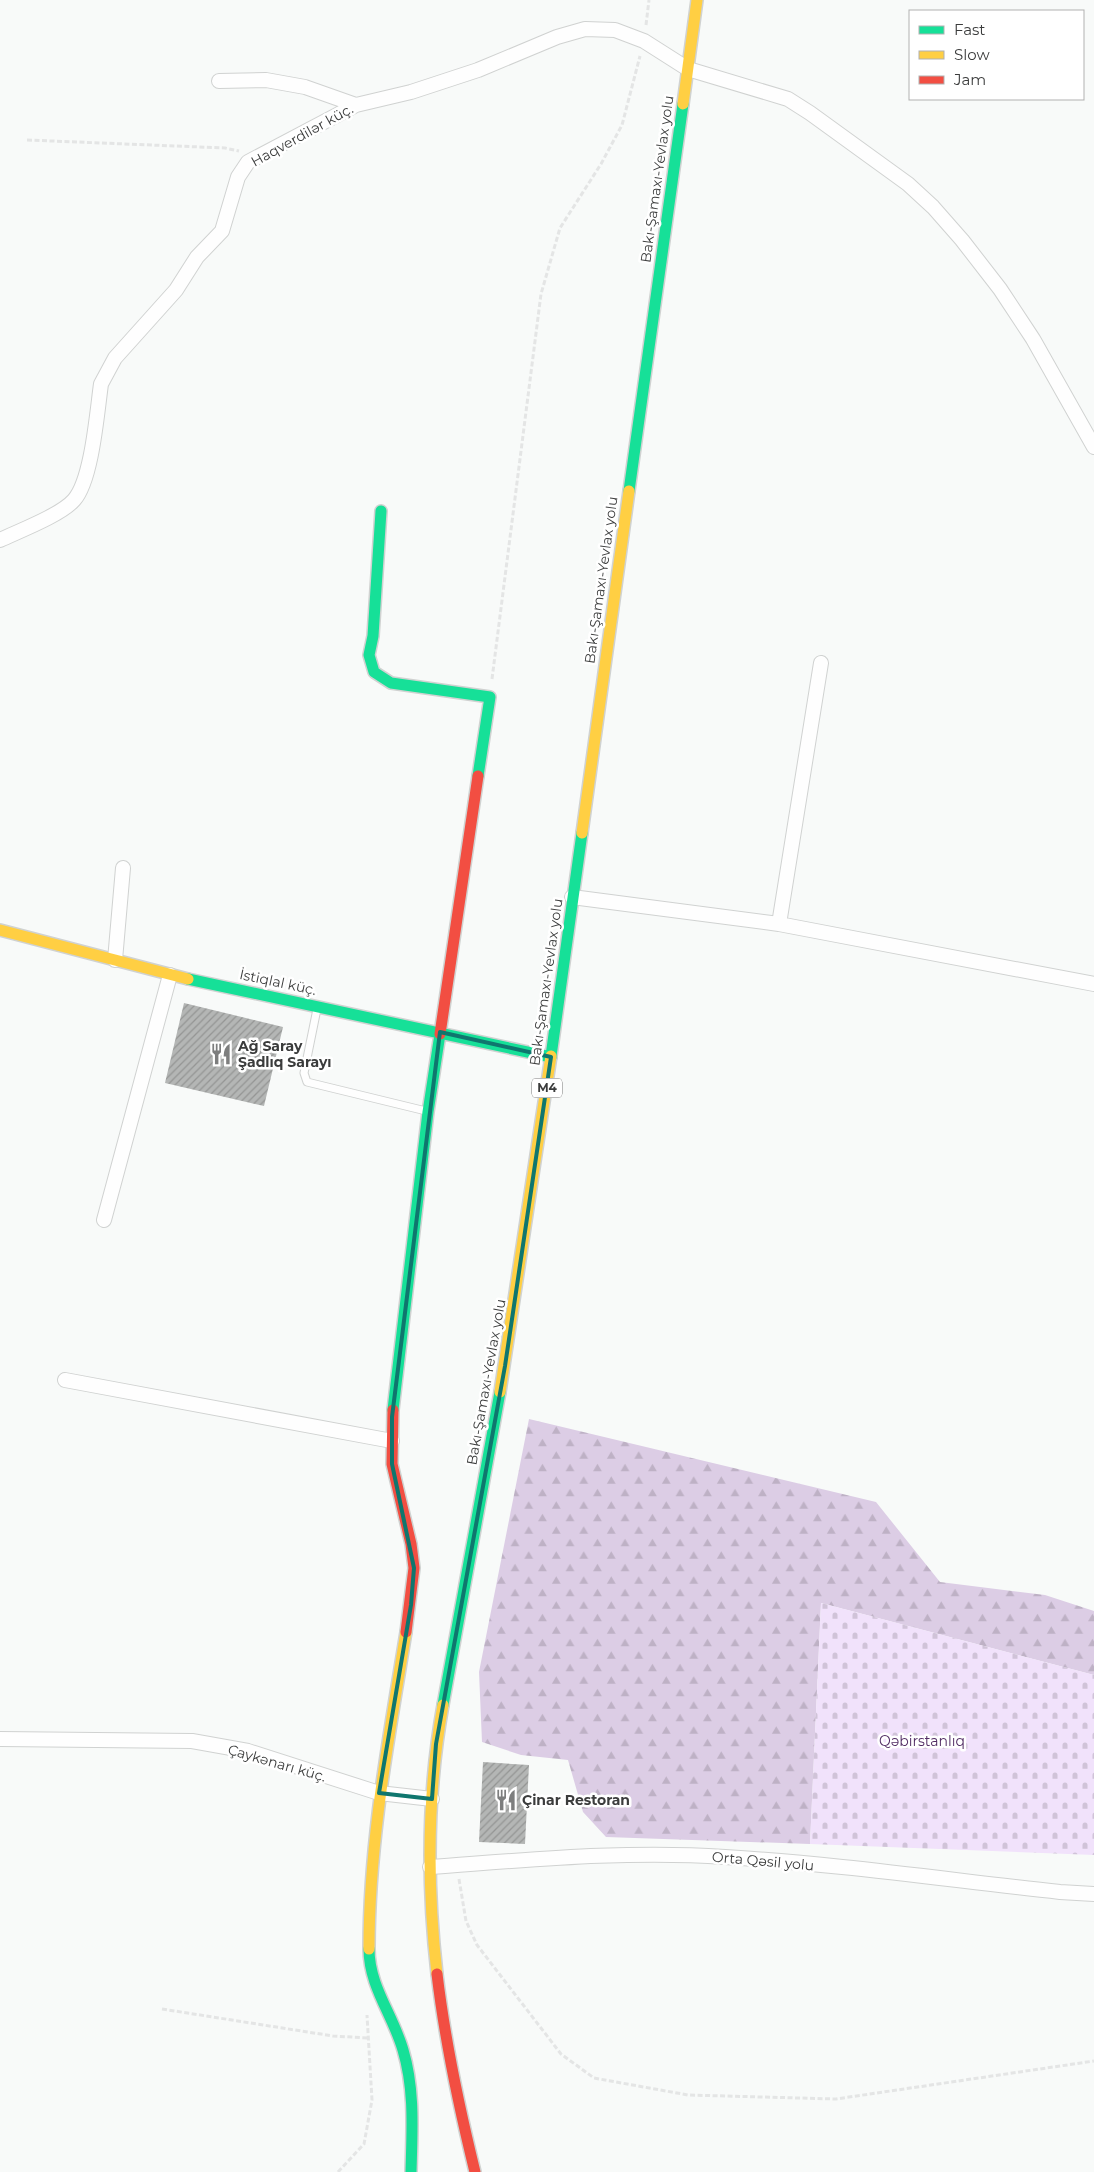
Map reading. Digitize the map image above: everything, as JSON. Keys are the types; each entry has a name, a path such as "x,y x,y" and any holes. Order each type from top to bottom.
{"main road":[{"name":"Bakı-Şamaxı-Yevlax yolu","path":"476,2172 461,2115 443,2025 433,1937 430,1867 436,1744 505,1366 551,1057 697,0"},
{"path":"381,511 373,636 369,656 374,672 391,683 490,697 428,1112 392,1417 392,1464 411,1544 414,1568 411,1605 379,1794 369,1961 374,1983 403,2048 412,2092 410,2172"},
{"name":"İstiqlal küç.","path":"0,930 170,975 551,1057"}],"street":[{"name":"Haqverdilər küç.","path":"0,540 60,510 74,500 86,478 101,384 107,370 115,358 176,290 196,257 222,231 238,177 248,162 356,105 410,92 478,70 558,37 584,30 615,30 644,41 688,69 788,99 908,184 962,240 1000,289 1033,339 1094,448"},
{"path":"219,81 266,80 305,88 356,105"},
{"path":"779,924 821,663"},
{"path":"115,960 123,868"},
{"path":"572,897 779,924 1094,984"},
{"path":"104,1220 170,975"},
{"path":"65,1380 392,1441"},
{"name":"Çaykənarı küç.","path":"0,1739 192,1742 248,1751 379,1794 432,1799"},
{"name":"Orta Qəsil yolu","path":"430,1867 638,1855 724,1856 1094,1894"}],"lane":[{"path":"318,1006 304,1073 307,1082 428,1112"}],"path":[{"path":"490,697 541,294 560,228 622,125 644,41 649,0"},
{"path":"27,140 225,148 241,151 248,162"},
{"path":"457,1865 466,1921 477,1946 560,2054 594,2078 688,2095 836,2099 1094,2061"},
{"path":"162,2009 333,2036 368,2038"},
{"path":"338,2172 364,2144 372,2100 367,2014"}],"highlighted area":[{"path":"440,1032 551,1057 505,1366 436,1744 432,1799 379,1793 411,1605 414,1568 392,1464 392,1417"}],"green space":[{"path":"529,1419 876,1502 940,1582 1045,1595 1094,1611 1094,1675 821,1603 810,1844 606,1837 583,1812 568,1760 521,1755 482,1742 479,1672"},
{"name":"Qəbirstanlıq","path":"821,1603 1094,1675 1094,1855 810,1844"}],"building":[{"path":"184,1003 283,1027 264,1106 165,1083"},
{"path":"483,1762 529,1765 525,1844 479,1842"}],"traffic: fast":[{"path":"629,491 683,104"},
{"path":"381,511 373,636 369,655 374,672 391,683 490,697 478,776"},
{"path":"551,1056 582,833"},
{"path":"188,979 551,1057"},
{"path":"393,1410 428,1112 440,1034"},
{"path":"443,1705 500,1392"},
{"path":"369,1949 370,1963 377,1988 399,2037 407,2065 412,2111 411,2172"}],"traffic: slow":[{"path":"683,104 697,0"},
{"path":"582,833 629,491"},
{"path":"0,930 188,979"},
{"path":"500,1392 551,1056"},
{"path":"369,1949 372,1869 376,1829 406,1632"},
{"path":"437,1974 431,1907 430,1840 434,1772 443,1705"}],"traffic: jam":[{"path":"440,1034 478,776"},
{"path":"393,1410 392,1464 411,1544 414,1568 406,1632"},
{"path":"437,1974 453,2074 475,2172"}],"place":[{"name":"Ağ Saray Şadlıq Sarayı","path":"221,1054"},
{"name":"Çinar Restoran","path":"506,1800"}]}
